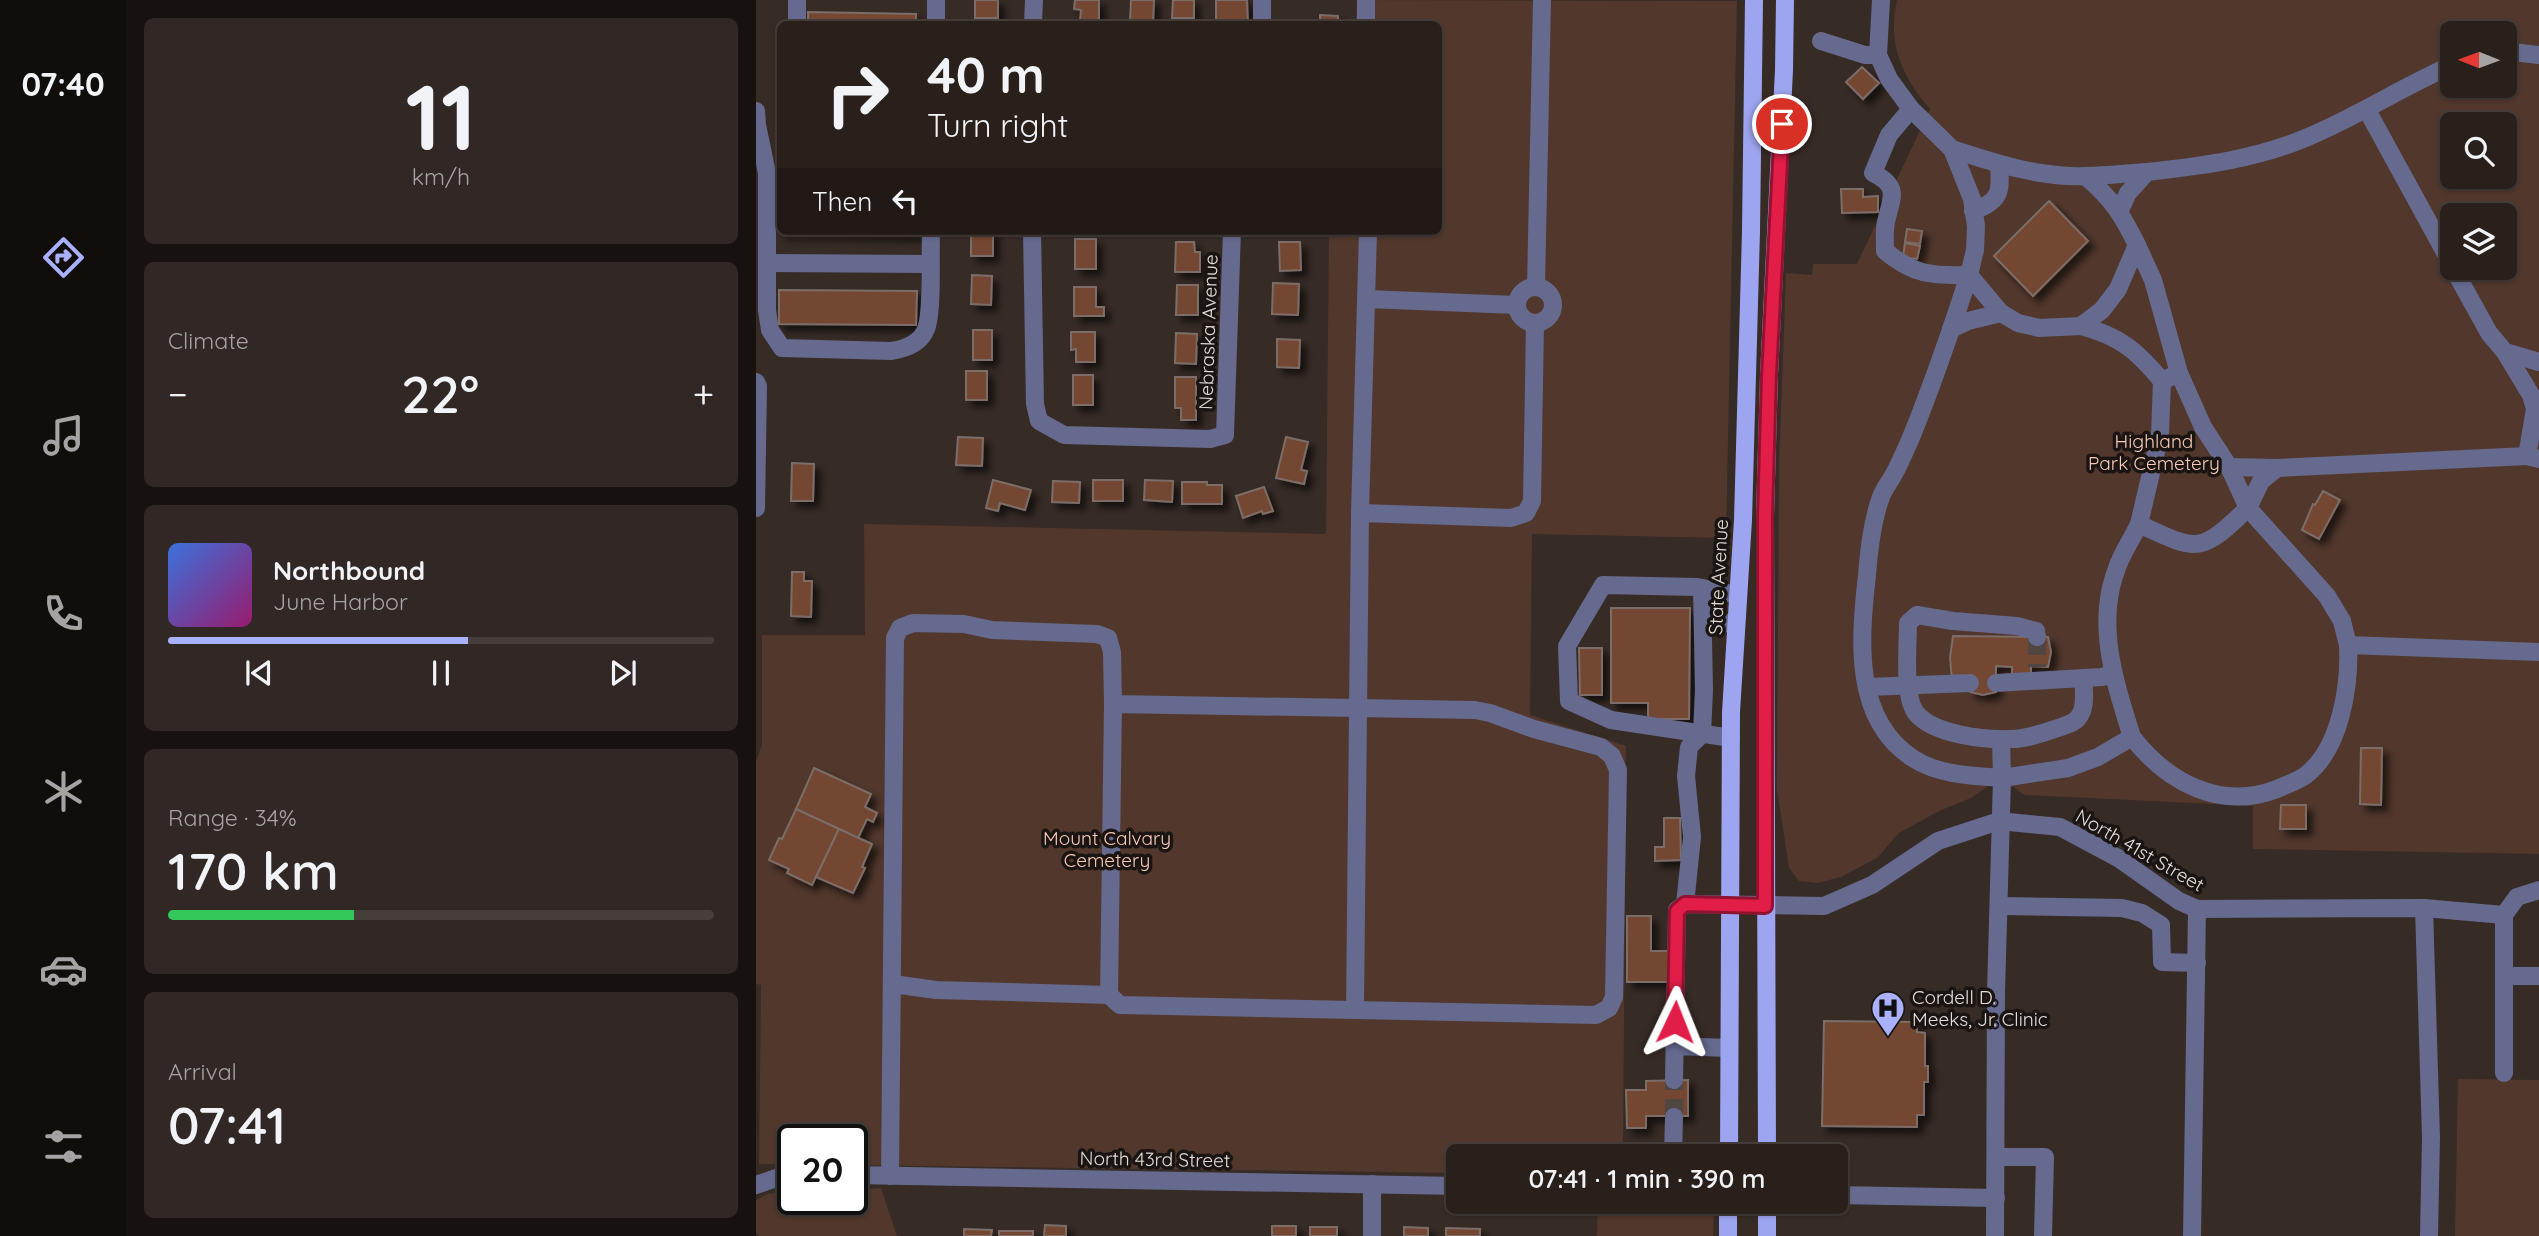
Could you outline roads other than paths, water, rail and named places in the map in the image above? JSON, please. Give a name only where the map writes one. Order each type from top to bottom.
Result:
[{"type":"main road","name":"State Avenue","points":[[1729,1144],[1731,738],[1743,506],[1751,245],[1754,0]]},
{"type":"main road","points":[[1767,1144],[1765,516],[1785,0]]},
{"type":"main road","points":[[1728,1214],[1728,1236]]},
{"type":"main road","points":[[1767,1214],[1767,1236]]},
{"type":"street","points":[[797,0],[797,21]]},
{"type":"street","points":[[936,0],[936,21]]},
{"type":"street","points":[[1033,21],[1034,0]]},
{"type":"street","points":[[1262,0],[1262,21]]},
{"type":"street","points":[[1366,0],[1366,21]]},
{"type":"street","points":[[1536,287],[1542,0]]},
{"type":"street","points":[[1881,0],[1878,55],[1889,79],[1912,109],[1952,149],[1972,199],[1975,250],[1951,329],[1909,441],[1894,474],[1881,494],[1875,516],[1861,629],[1861,659],[1867,687],[1879,720],[1899,748],[1930,767],[1956,773],[2001,778],[2068,768],[2098,757],[2132,737]]},
{"type":"street","points":[[1821,41],[1865,55],[1878,55]]},
{"type":"street","points":[[2517,52],[2539,55]]},
{"type":"street","points":[[1952,149],[2032,171],[2085,176],[2204,166],[2251,156],[2306,138],[2367,110],[2398,90],[2440,71]]},
{"type":"street","points":[[1912,109],[1889,135],[1873,173],[1886,179],[1892,193],[1892,208],[1886,221],[1885,251],[1916,272],[1937,276],[1969,275]]},
{"type":"street","points":[[2367,110],[2440,244]]},
{"type":"street","points":[[756,111],[774,184],[767,263],[767,310],[770,330],[782,348],[891,351],[906,349],[918,341],[926,330],[931,235]]},
{"type":"street","points":[[1973,211],[1989,205],[1998,196],[2001,184],[1999,164]]},
{"type":"street","points":[[2120,210],[2128,193],[2147,172]]},
{"type":"street","points":[[1969,275],[2001,313],[2018,323],[2039,328],[2081,326],[2104,332],[2126,343],[2145,360],[2171,377],[2229,467],[2248,508],[2327,596],[2342,621],[2348,645],[2344,705],[2336,732],[2307,775],[2262,794],[2237,798],[2214,795],[2188,786],[2165,771],[2132,737],[2113,674],[2107,636],[2109,598],[2117,568],[2139,524],[2171,377],[2153,280],[2120,210],[2108,195],[2085,176]]},
{"type":"street","name":"Nebraska Avenue","points":[[1032,235],[1035,404],[1039,421],[1064,435],[1210,439],[1225,435],[1232,235]]},
{"type":"street","points":[[1355,1010],[1360,513],[1368,235]]},
{"type":"street","points":[[2081,326],[2102,310],[2118,289],[2137,245]]},
{"type":"street","points":[[767,263],[930,264]]},
{"type":"street","points":[[2229,467],[2277,468],[2533,457],[2537,406],[2505,352],[2489,333],[2460,280]]},
{"type":"street","points":[[1530,287],[1536,287],[1547,292],[1553,302],[1551,314],[1547,319],[1535,324],[1520,316],[1516,305],[1520,294],[1530,287]]},
{"type":"street","points":[[1367,299],[1516,305]]},
{"type":"street","points":[[1951,329],[1968,321],[2001,313]]},
{"type":"street","points":[[1360,513],[1511,517],[1525,513],[1532,501],[1535,324]]},
{"type":"street","points":[[2505,352],[2539,362]]},
{"type":"street","points":[[756,382],[756,508]]},
{"type":"street","points":[[2139,524],[2175,541],[2204,544],[2215,539],[2248,508],[2261,481],[2277,468]]},
{"type":"street","points":[[1731,738],[1611,720],[1569,701],[1567,646],[1603,585],[1702,588],[1738,595]]},
{"type":"street","points":[[1674,1080],[1677,911],[1685,904],[1692,837],[1686,776],[1689,747],[1702,734],[1702,588]]},
{"type":"street","points":[[2037,637],[2036,631],[2017,626],[1962,629],[1917,615],[1911,618],[1908,623],[1909,685],[1910,701],[1916,714],[1955,733],[2001,739],[2042,734],[2073,723],[2081,714],[2084,678]]},
{"type":"street","points":[[890,1176],[895,638],[900,628],[913,623],[964,624],[992,630],[1097,634],[1108,639],[1112,652],[1109,995]]},
{"type":"street","points":[[1703,624],[1736,623]]},
{"type":"street","points":[[2348,645],[2539,652]]},
{"type":"street","points":[[1996,683],[2037,673],[2084,678],[2113,674]]},
{"type":"street","points":[[1867,687],[1970,683]]},
{"type":"street","points":[[893,984],[936,990],[1109,995],[1120,1005],[1596,1015],[1609,1008],[1614,997],[1618,770],[1612,756],[1601,747],[1475,710],[1112,704]]},
{"type":"street","points":[[1994,1236],[2001,739]]},
{"type":"street","name":"North 41st Street","points":[[1685,904],[1825,906],[1872,885],[1938,841],[1999,821],[2060,827],[2118,858],[2179,901],[2197,909],[2424,908],[2504,915]]},
{"type":"street","points":[[2504,1073],[2504,915],[2517,897],[2539,890]]},
{"type":"street","points":[[1999,906],[2122,908],[2142,913],[2161,925],[2162,962],[2197,963]]},
{"type":"street","points":[[2424,908],[2431,1137],[2429,1236]]},
{"type":"street","points":[[2192,1236],[2197,909]]},
{"type":"street","points":[[2505,976],[2539,976]]},
{"type":"street","points":[[1674,1046],[1729,1048]]},
{"type":"street","points":[[1673,1144],[1674,1117]]},
{"type":"street","points":[[1996,1157],[2045,1157],[2043,1236]]},
{"type":"street","name":"North 43rd Street","points":[[868,1175],[1446,1186]]},
{"type":"street","points":[[756,1185],[777,1178]]},
{"type":"street","points":[[1371,1236],[1372,1184]]},
{"type":"street","points":[[1848,1195],[1996,1198]]},
{"type":"tunnel","points":[[2037,637],[2037,667]]},
{"type":"tunnel","points":[[1674,1080],[1674,1117]]},
{"type":"place","name":"Cordell D. Meeks, Jr. Clinic","points":[[1888,1038]]},
{"type":"park label","name":"Highland Park Cemetery","points":[[2154,452]]},
{"type":"park label","name":"Mount Calvary Cemetery","points":[[1107,849]]}]
